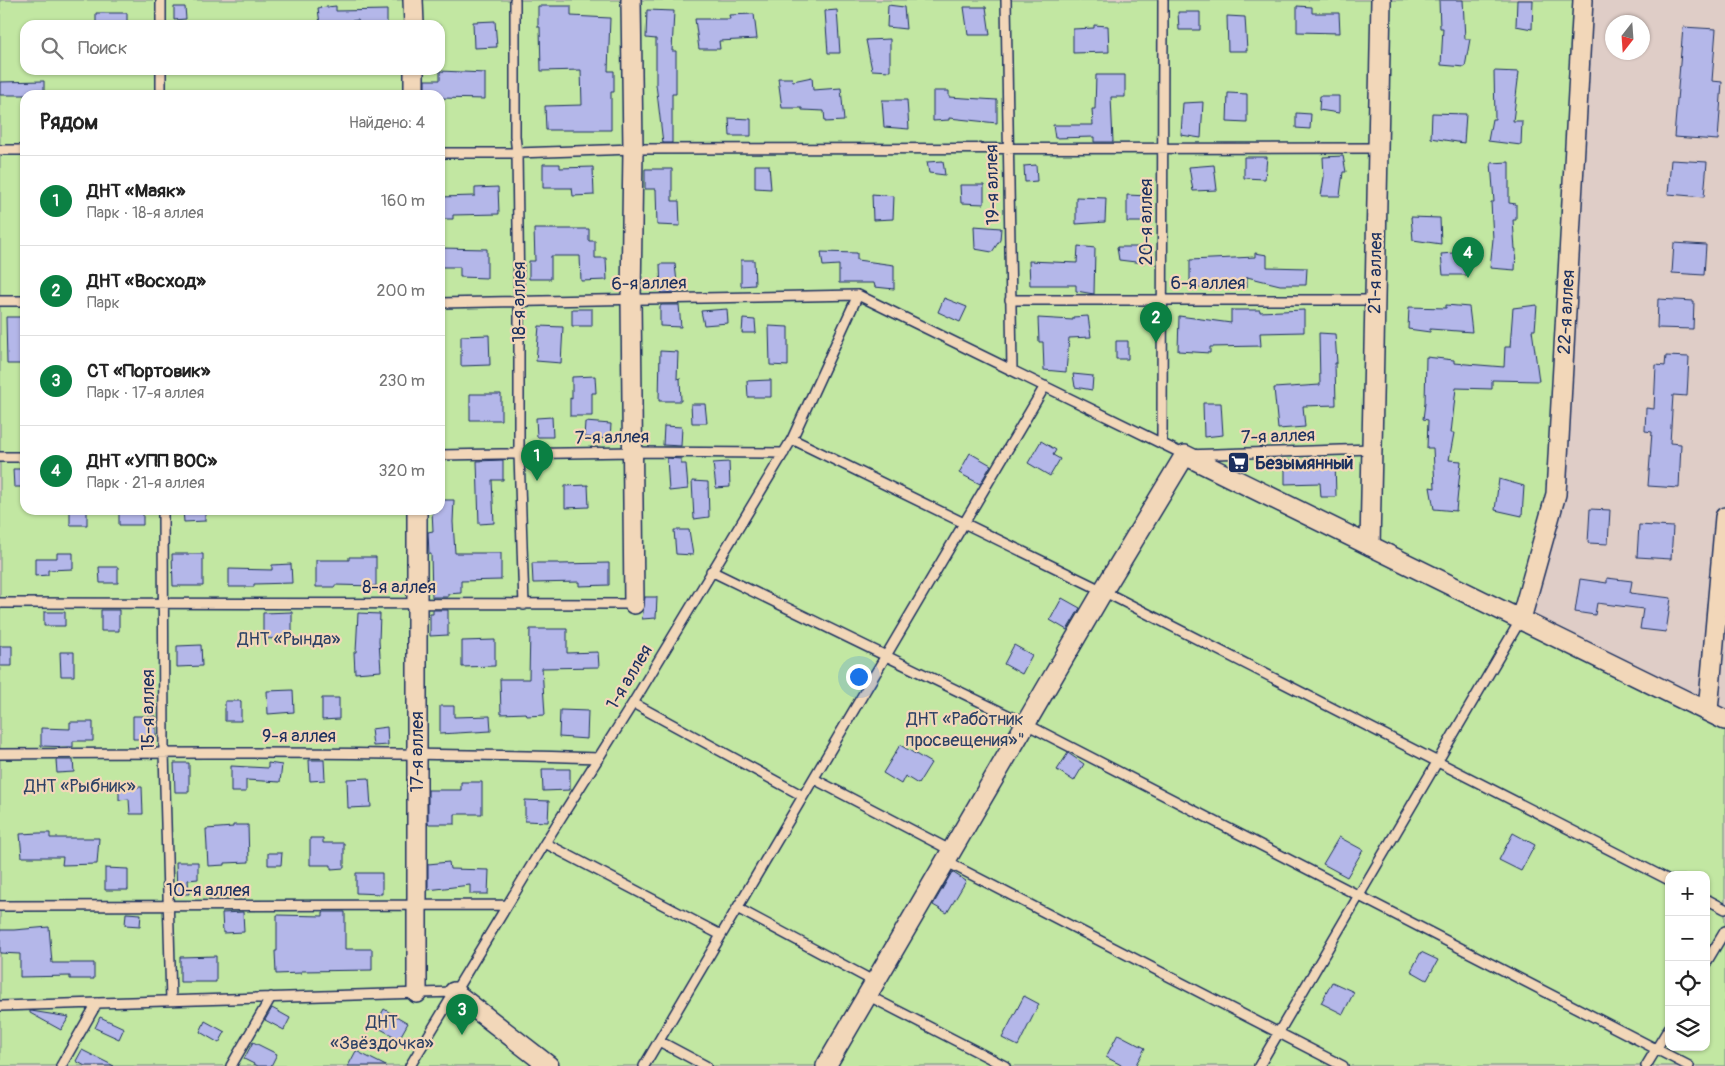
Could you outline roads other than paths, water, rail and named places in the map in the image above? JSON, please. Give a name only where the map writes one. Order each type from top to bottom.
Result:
[{"type":"street","points":[[413,0],[414,20]]},
{"type":"street","points":[[631,0],[634,604]]},
{"type":"street","name":"21-я аллея","points":[[1370,546],[1381,0]]},
{"type":"street","name":"22-я аллея","points":[[1521,619],[1556,494],[1583,0]]},
{"type":"street","points":[[414,75],[414,90]]},
{"type":"street","points":[[826,1066],[1103,591],[1185,455],[1725,720]]},
{"type":"street","name":"17-я аллея","points":[[417,515],[417,993]]},
{"type":"street","points":[[1708,711],[1725,517]]},
{"type":"street","points":[[454,992],[550,1066]]},
{"type":"lane","points":[[161,0],[161,20]]},
{"type":"lane","name":"18-я аллея","points":[[515,0],[520,301],[519,454],[524,605]]},
{"type":"lane","name":"19-я аллея","points":[[1006,0],[1012,370]]},
{"type":"lane","name":"20-я аллея","points":[[1162,444],[1163,0]]},
{"type":"lane","points":[[161,75],[161,90]]},
{"type":"lane","points":[[445,153],[517,153],[633,149],[1008,150],[1378,148]]},
{"type":"lane","points":[[0,150],[20,150]]},
{"type":"lane","points":[[858,294],[1185,455]]},
{"type":"lane","name":"6-я аллея","points":[[445,303],[858,294]]},
{"type":"lane","name":"1-я аллея","points":[[410,1066],[784,453],[858,294]]},
{"type":"lane","name":"6-я аллея","points":[[1010,300],[1375,300]]},
{"type":"lane","points":[[0,301],[20,301]]},
{"type":"lane","points":[[644,1066],[1045,386]]},
{"type":"lane","points":[[792,439],[1103,591],[1665,878]]},
{"type":"lane","name":"7-я аллея","points":[[1185,455],[1372,449]]},
{"type":"lane","name":"7-я аллея","points":[[445,455],[634,452],[784,453]]},
{"type":"lane","points":[[0,457],[20,457]]},
{"type":"lane","name":"15-я аллея","points":[[163,515],[164,752],[171,1001]]},
{"type":"lane","points":[[711,571],[1026,724],[1689,1066]]},
{"type":"lane","name":"8-я аллея","points":[[0,603],[634,604]]},
{"type":"lane","points":[[1259,1066],[1521,619]]},
{"type":"lane","points":[[633,703],[803,796]]},
{"type":"lane","name":"9-я аллея","points":[[0,754],[164,752],[417,753],[599,758]]},
{"type":"lane","points":[[814,779],[949,856],[1343,1066]]},
{"type":"lane","points":[[545,843],[721,935]]},
{"type":"lane","points":[[1710,901],[1725,909]]},
{"type":"lane","name":"10-я аллея","points":[[0,906],[507,905]]},
{"type":"lane","points":[[737,908],[871,989],[1005,1066]]},
{"type":"lane","points":[[1707,961],[1725,931]]},
{"type":"lane","points":[[0,1006],[454,992]]},
{"type":"lane","points":[[231,1066],[271,998]]},
{"type":"lane","points":[[61,1066],[97,1003]]},
{"type":"lane","points":[[1646,1066],[1665,1034]]},
{"type":"lane","points":[[659,1040],[706,1066]]},
{"type":"place","name":"ДНТ «УПП ВОС»","points":[[1468,278]]},
{"type":"place","name":"ДНТ «Восход»","points":[[1156,343]]},
{"type":"place","name":"Безымянный","points":[[1239,463]]},
{"type":"place","name":"ДНТ «Маяк»","points":[[537,481]]},
{"type":"place","name":"СТ «Портовик»","points":[[462,1035]]},
{"type":"park label","name":"ДНТ «Рында»","points":[[289,639]]},
{"type":"park label","name":"ДНТ «Работник просвещения»\"","points":[[965,730]]},
{"type":"park label","name":"ДНТ «Рыбник»","points":[[80,786]]},
{"type":"park label","name":"ДНТ «Звёздочка»","points":[[382,1032]]}]
